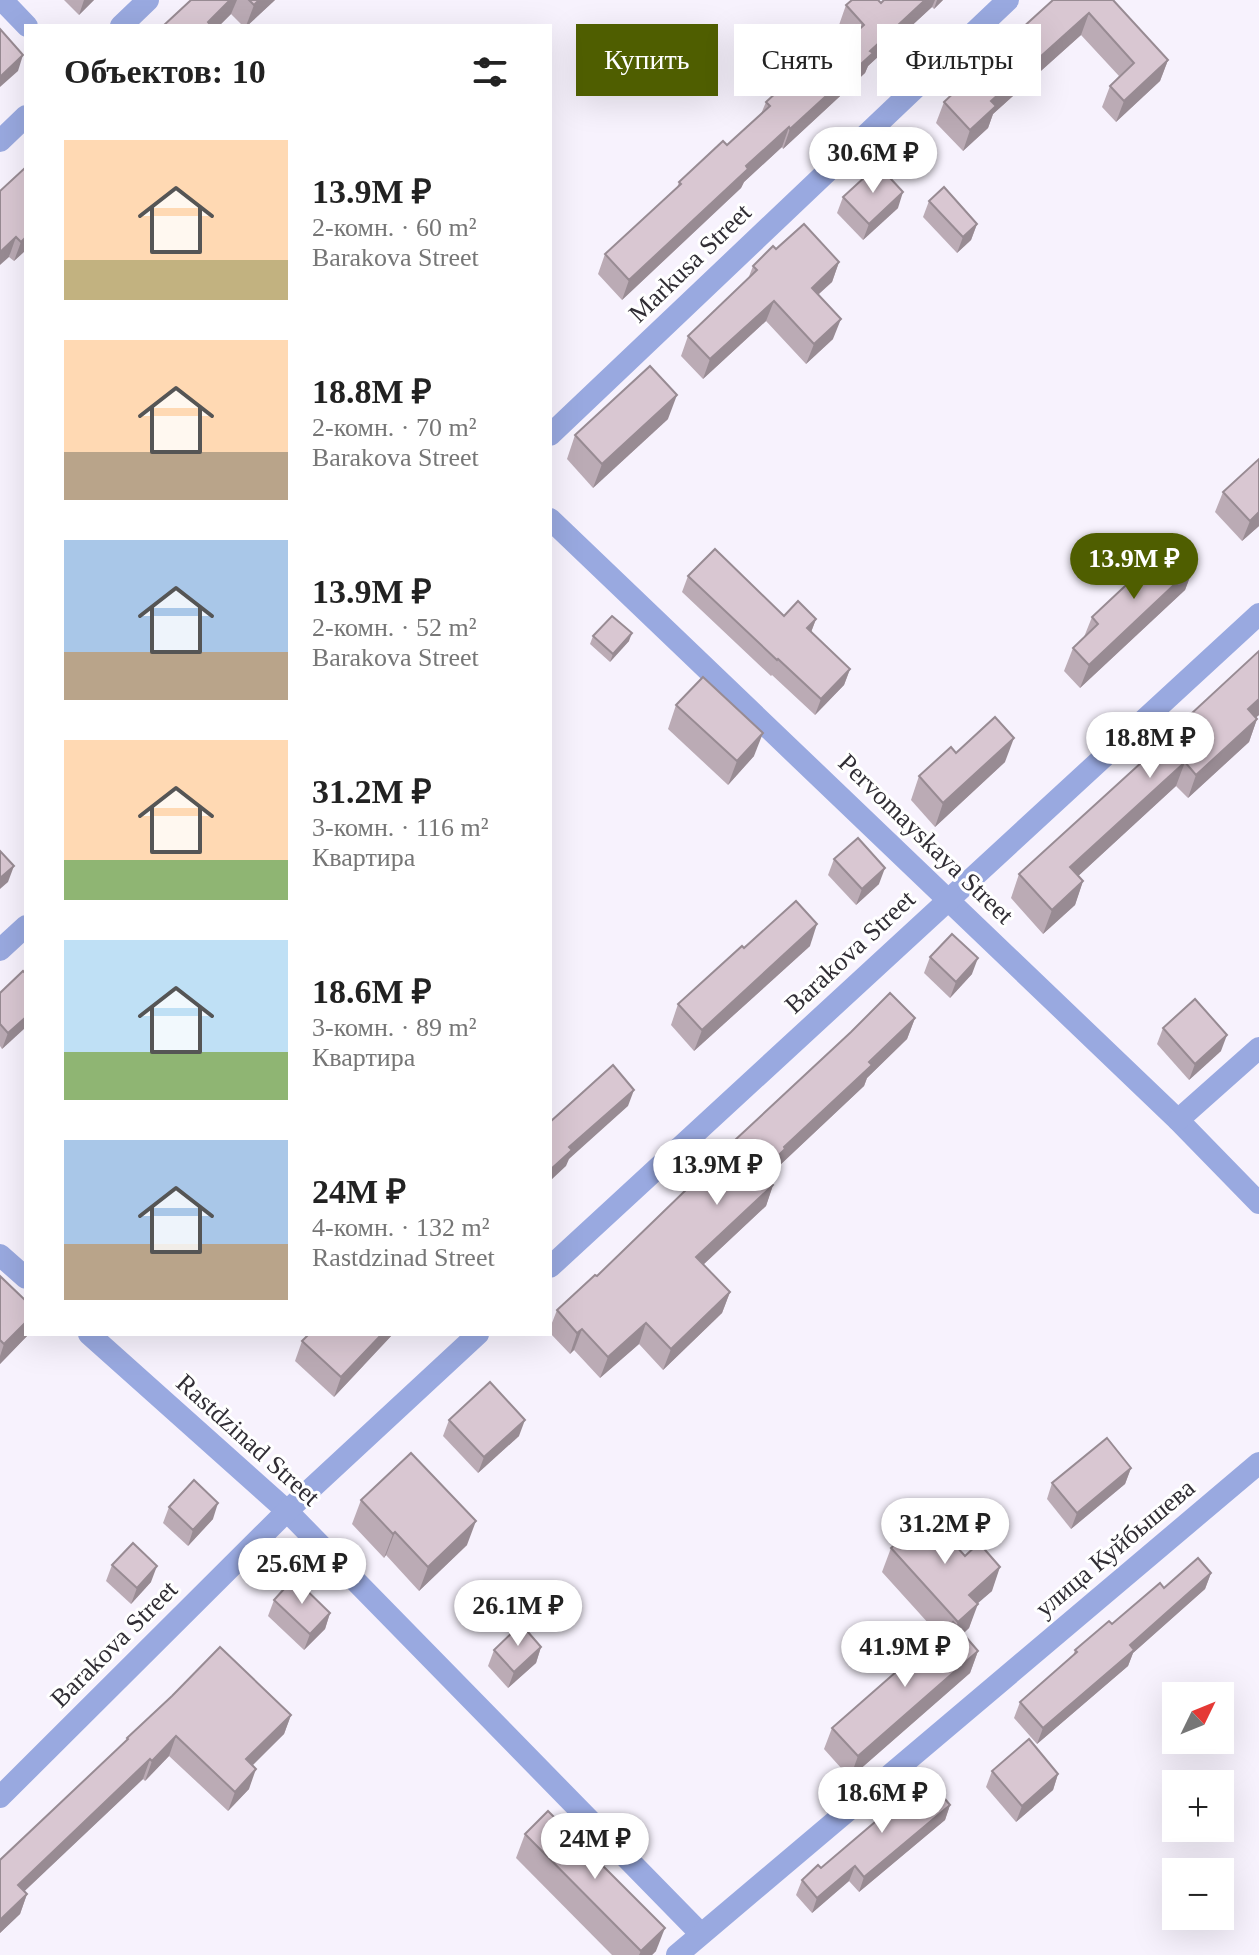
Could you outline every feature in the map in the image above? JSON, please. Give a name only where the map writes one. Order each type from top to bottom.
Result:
[{"type":"street","points":[[2,0],[25,24]]},
{"type":"street","points":[[123,24],[148,0]]},
{"type":"street","name":"Markusa Street","points":[[552,433],[1008,0]]},
{"type":"street","points":[[0,141],[24,118]]},
{"type":"street","name":"Pervomayskaya Street","points":[[552,521],[1178,1120],[1259,1203]]},
{"type":"street","name":"Barakova Street","points":[[552,1265],[1259,614]]},
{"type":"street","points":[[0,950],[24,928]]},
{"type":"street","points":[[1178,1120],[1259,1048]]},
{"type":"street","points":[[0,1255],[24,1276]]},
{"type":"street","name":"Rastdzinad Street","points":[[91,1336],[287,1511],[701,1934]]},
{"type":"street","name":"Barakova Street","points":[[0,1797],[287,1511],[476,1336]]},
{"type":"street","name":"улица Куйбышева","points":[[677,1955],[1259,1463]]},
{"type":"building","points":[[191,0],[230,0],[208,22],[210,24],[165,24]]},
{"type":"building","points":[[852,0],[878,0],[881,3],[884,0],[925,0],[899,24],[877,24],[877,45],[861,64],[861,28],[864,25],[846,5]]},
{"type":"building","points":[[1053,0],[1113,0],[1168,60],[1124,101],[1110,86],[1134,63],[1089,13],[1041,56],[1041,24],[1027,24]]},
{"type":"building","points":[[0,29],[23,55],[0,77]]},
{"type":"building","points":[[773,96],[826,96],[746,166],[748,169],[629,280],[605,254],[723,141],[727,145],[770,106],[766,102]]},
{"type":"building","points":[[950,96],[997,96],[991,101],[996,106],[970,130],[944,102]]},
{"type":"building","points":[[878,165],[903,192],[869,224],[843,197]]},
{"type":"building","points":[[24,169],[24,239],[21,242],[16,237],[0,252],[0,191]]},
{"type":"building","points":[[944,187],[977,224],[963,237],[929,201]]},
{"type":"building","points":[[804,224],[839,262],[812,288],[841,319],[814,344],[774,301],[710,359],[688,336],[757,270],[753,266],[773,246],[776,249]]},
{"type":"building","points":[[650,366],[677,395],[602,464],[575,435]]},
{"type":"building","points":[[1259,459],[1259,512],[1250,521],[1223,492]]},
{"type":"building","points":[[1172,542],[1194,566],[1089,665],[1073,648],[1098,624],[1092,617]]},
{"type":"building","points":[[715,549],[784,616],[798,601],[816,619],[807,628],[850,669],[821,699],[688,576]]},
{"type":"building","points":[[612,616],[632,633],[613,654],[593,636]]},
{"type":"building","points":[[1259,651],[1259,699],[1248,709],[1257,719],[1196,775],[1185,762],[1070,867],[1083,881],[1052,910],[1019,874]]},
{"type":"building","points":[[703,677],[763,733],[737,761],[676,705]]},
{"type":"building","points":[[995,717],[1014,738],[943,803],[919,776],[951,747],[956,753]]},
{"type":"building","points":[[858,838],[885,868],[862,889],[834,859]]},
{"type":"building","points":[[0,851],[14,866],[0,878]]},
{"type":"building","points":[[796,901],[817,924],[702,1030],[678,1004]]},
{"type":"building","points":[[952,934],[978,958],[956,982],[930,957]]},
{"type":"building","points":[[24,972],[24,1019],[8,1033],[0,1024],[0,993]]},
{"type":"building","points":[[890,993],[915,1018],[869,1062],[872,1065],[761,1172],[773,1185],[696,1257],[730,1292],[671,1349],[646,1323],[608,1357],[582,1329],[577,1333],[557,1310],[597,1276]]},
{"type":"building","points":[[1195,999],[1227,1035],[1195,1064],[1163,1028]]},
{"type":"building","points":[[613,1065],[634,1090],[569,1147],[572,1150],[552,1168],[552,1120]]},
{"type":"building","points":[[0,1276],[24,1299],[24,1324],[4,1344],[0,1340]]},
{"type":"building","points":[[307,1336],[380,1336],[341,1377],[302,1341]]},
{"type":"building","points":[[490,1382],[525,1420],[484,1457],[449,1420]]},
{"type":"building","points":[[1107,1438],[1131,1468],[1077,1513],[1052,1483]]},
{"type":"building","points":[[411,1453],[476,1521],[428,1567],[361,1500]]},
{"type":"building","points":[[194,1480],[218,1503],[193,1530],[169,1507]]},
{"type":"building","points":[[928,1515],[965,1556],[979,1543],[1000,1567],[969,1595],[978,1604],[958,1622],[891,1548]]},
{"type":"building","points":[[133,1543],[157,1566],[137,1588],[112,1565]]},
{"type":"building","points":[[1198,1558],[1211,1573],[1130,1645],[1134,1650],[1043,1728],[1020,1702],[1109,1621],[1112,1624],[1160,1583],[1164,1588]]},
{"type":"building","points":[[294,1578],[330,1613],[310,1634],[274,1600]]},
{"type":"building","points":[[953,1622],[978,1651],[858,1756],[832,1728]]},
{"type":"building","points":[[521,1624],[541,1647],[514,1672],[494,1650]]},
{"type":"building","points":[[220,1647],[291,1715],[246,1759],[256,1769],[235,1792],[176,1736],[18,1885],[27,1894],[0,1920],[0,1860]]},
{"type":"building","points":[[1029,1739],[1058,1774],[1022,1806],[992,1771]]},
{"type":"building","points":[[924,1774],[950,1805],[864,1877],[855,1866],[817,1898],[802,1880],[818,1865],[821,1868],[882,1816],[880,1813]]},
{"type":"building","points":[[548,1811],[665,1928],[641,1951],[525,1834]]}]
